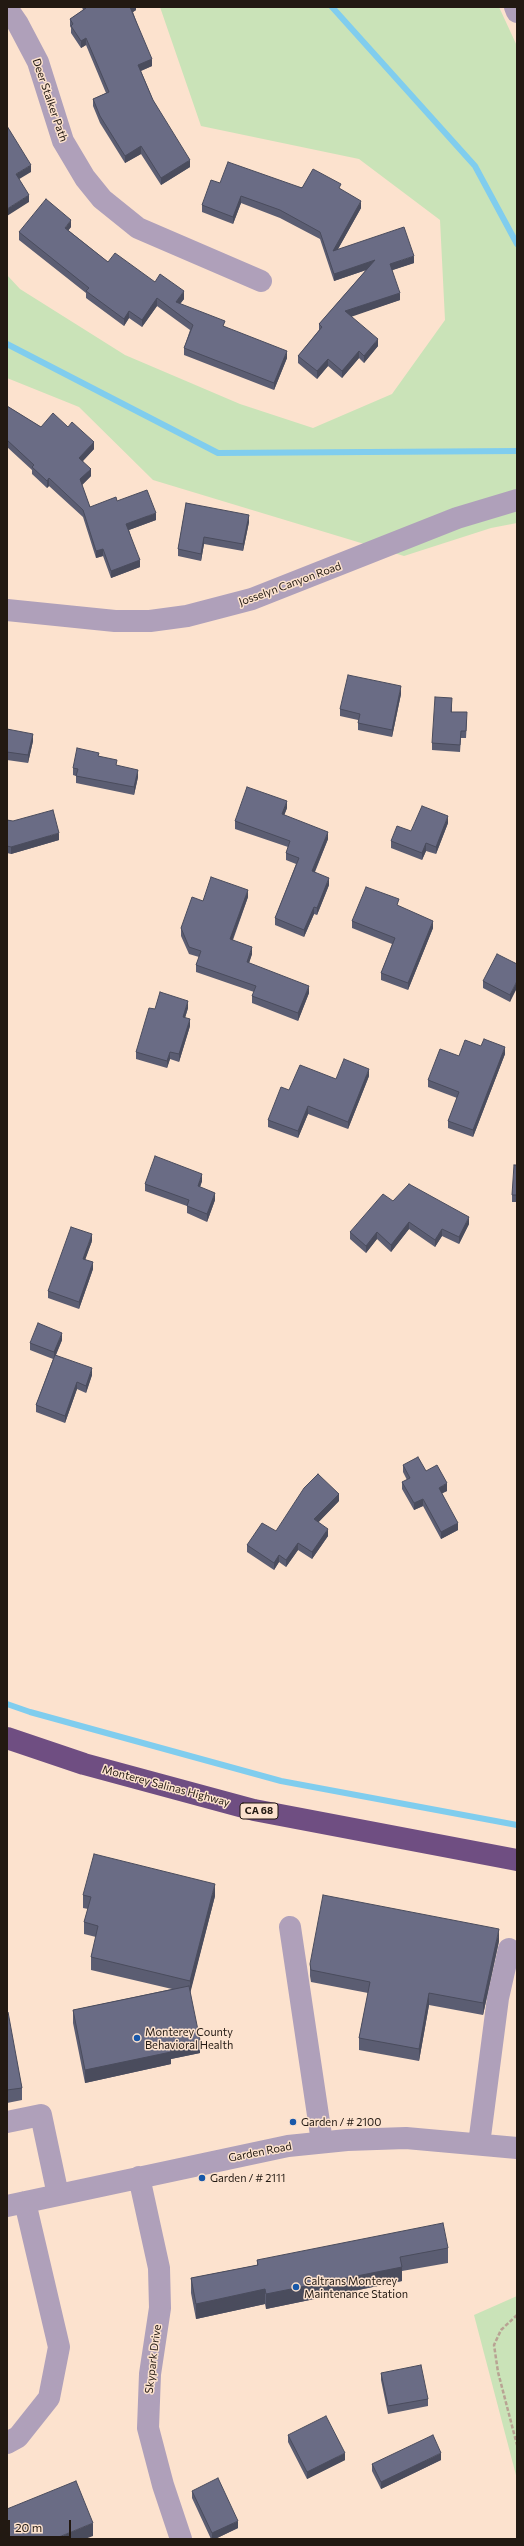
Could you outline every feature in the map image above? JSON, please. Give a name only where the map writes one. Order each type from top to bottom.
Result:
[{"type":"highway","name":"Monterey Salinas Highway","points":[[7,1738],[84,1764],[254,1810],[517,1860]]},
{"type":"street","points":[[515,7],[517,12]]},
{"type":"street","name":"Deer Stalker Path","points":[[7,8],[18,24],[38,62],[63,141],[85,178],[102,199],[118,213],[144,231],[261,281]]},
{"type":"street","name":"Josselyn Canyon Road","points":[[9,604],[115,621],[150,621],[187,616],[252,599],[457,518],[517,500]]},
{"type":"street","points":[[290,1927],[322,2142]]},
{"type":"street","points":[[479,2144],[498,1998],[509,1949]]},
{"type":"street","points":[[7,2122],[41,2115],[58,2195]]},
{"type":"street","name":"Garden Road","points":[[16,2204],[288,2146],[322,2142],[406,2138],[517,2148]]},
{"type":"street","name":"Skypark Drive","points":[[139,2177],[159,2268],[160,2308],[150,2374],[148,2428],[163,2485],[181,2539]]},
{"type":"street","points":[[7,2443],[18,2437],[49,2398],[59,2347],[16,2204]]},
{"type":"path","points":[[517,2314],[501,2330],[494,2345],[498,2372],[517,2445]]},
{"type":"green space","points":[[160,7],[499,7],[517,46],[517,523],[491,528],[404,556],[153,480],[79,407],[7,378],[7,275],[20,289],[125,355],[240,404],[313,428],[392,394],[445,320],[440,220],[359,159],[201,126]]},
{"type":"green space","points":[[517,2296],[517,2479],[474,2315]]},
{"type":"building","points":[[86,7],[130,7],[152,59],[138,65],[153,100],[190,160],[161,178],[141,146],[125,156],[100,116],[93,99],[109,92],[86,38],[81,41],[71,26],[73,24],[70,19]]},
{"type":"building","points":[[7,126],[31,165],[16,174],[29,195],[7,209]]},
{"type":"building","points":[[228,162],[302,188],[313,169],[341,184],[339,188],[361,201],[333,251],[404,227],[414,256],[390,264],[400,293],[345,311],[378,339],[364,356],[359,351],[342,371],[328,359],[317,371],[298,356],[322,327],[319,324],[375,260],[334,274],[320,232],[280,210],[241,196],[233,217],[202,205],[211,180],[220,183]]},
{"type":"building","points":[[46,199],[71,220],[65,228],[108,262],[115,253],[155,282],[160,274],[184,291],[176,302],[225,321],[223,326],[287,351],[274,383],[184,348],[193,325],[157,298],[142,320],[129,311],[124,319],[86,291],[89,288],[19,232]]},
{"type":"building","points":[[7,406],[41,427],[53,413],[68,427],[72,422],[94,442],[79,458],[91,469],[80,479],[90,507],[116,497],[117,501],[147,490],[156,513],[126,524],[140,560],[111,571],[103,549],[96,551],[83,510],[49,478],[47,481],[32,467],[34,465],[7,440]]},
{"type":"building","points":[[186,503],[249,515],[243,544],[204,537],[201,554],[178,549]]},
{"type":"building","points":[[348,675],[401,686],[392,730],[358,723],[360,714],[340,709]]},
{"type":"building","points":[[435,697],[452,698],[451,712],[467,712],[466,731],[461,731],[460,745],[432,743]]},
{"type":"building","points":[[7,729],[33,734],[28,755],[7,752]]},
{"type":"building","points":[[77,748],[99,753],[98,756],[117,760],[116,765],[138,770],[134,787],[76,776],[78,769],[73,768]]},
{"type":"building","points":[[247,787],[287,801],[282,814],[328,832],[312,871],[329,878],[317,908],[314,907],[304,930],[275,918],[299,858],[286,853],[290,841],[235,821]]},
{"type":"building","points":[[422,806],[448,816],[436,847],[426,843],[422,853],[391,841],[397,826],[411,831]]},
{"type":"building","points":[[53,810],[59,833],[11,847],[7,846],[7,820],[13,821]]},
{"type":"building","points":[[211,877],[248,890],[230,939],[252,947],[247,962],[309,986],[298,1013],[252,996],[256,986],[196,965],[201,951],[189,947],[181,928],[192,897],[203,901]]},
{"type":"building","points":[[366,887],[399,899],[397,905],[433,921],[408,983],[381,973],[395,938],[352,921]]},
{"type":"building","points":[[497,954],[517,964],[517,981],[510,995],[483,981]]},
{"type":"building","points":[[160,992],[188,1001],[183,1017],[190,1019],[179,1054],[170,1052],[167,1061],[136,1052],[149,1008],[155,1009]]},
{"type":"building","points":[[484,1039],[505,1047],[473,1130],[448,1121],[459,1092],[428,1080],[440,1049],[459,1056],[465,1040],[481,1046]]},
{"type":"building","points":[[344,1059],[369,1069],[348,1122],[308,1106],[298,1131],[268,1120],[281,1087],[289,1090],[300,1065],[336,1079]]},
{"type":"building","points":[[155,1156],[202,1174],[198,1186],[215,1193],[207,1214],[187,1206],[189,1200],[145,1184]]},
{"type":"building","points":[[514,1165],[517,1165],[517,1195],[512,1195]]},
{"type":"building","points":[[409,1184],[469,1217],[459,1237],[442,1229],[435,1240],[409,1222],[391,1245],[377,1232],[366,1246],[350,1232],[383,1194],[393,1201]]},
{"type":"building","points":[[71,1227],[92,1234],[83,1259],[93,1262],[79,1302],[48,1291]]},
{"type":"building","points":[[38,1323],[62,1333],[54,1352],[30,1343]]},
{"type":"building","points":[[55,1355],[92,1368],[86,1386],[77,1382],[65,1416],[36,1405]]},
{"type":"building","points":[[418,1457],[426,1471],[437,1465],[447,1483],[439,1488],[458,1523],[441,1532],[423,1499],[414,1503],[402,1482],[410,1478],[403,1465]]},
{"type":"building","points":[[318,1474],[339,1494],[314,1519],[328,1529],[312,1552],[298,1543],[286,1560],[279,1555],[274,1563],[247,1545],[262,1523],[276,1531],[304,1488]]},
{"type":"building","points":[[94,1854],[215,1884],[190,1981],[91,1957],[98,1926],[84,1922],[91,1897],[83,1895]]},
{"type":"building","points":[[323,1895],[499,1929],[483,2003],[429,1993],[419,2049],[359,2038],[370,1982],[311,1970],[310,1964]]},
{"type":"building","name":"Monterey County Behavioral Health","points":[[189,1986],[200,2040],[170,2046],[171,2052],[85,2070],[73,2010]]},
{"type":"building","points":[[7,2012],[22,2088],[7,2090]]},
{"type":"building","points":[[443,2223],[448,2248],[400,2257],[402,2267],[266,2294],[265,2289],[196,2304],[191,2278],[258,2265],[257,2260]]},
{"type":"building","points":[[421,2365],[428,2399],[388,2406],[381,2373]]},
{"type":"building","points":[[326,2416],[345,2453],[307,2472],[288,2435]]},
{"type":"building","points":[[433,2435],[441,2453],[381,2482],[372,2464]]},
{"type":"building","points":[[218,2478],[238,2521],[212,2533],[192,2491]]},
{"type":"building","points":[[76,2481],[93,2523],[54,2539],[7,2539],[7,2509]]},
{"type":"waterway","points":[[332,7],[475,166],[517,244]]},
{"type":"waterway","points":[[7,344],[218,453],[517,451]]},
{"type":"waterway","points":[[7,1704],[30,1712],[281,1781],[517,1825]]},
{"type":"place","name":"Monterey County Behavioral Health","points":[[137,2038]]},
{"type":"place","name":"Garden / # 2100","points":[[293,2122]]},
{"type":"place","name":"Garden / # 2111","points":[[202,2178]]},
{"type":"place","name":"Caltrans Monterey Maintenance Station","points":[[296,2287]]}]
